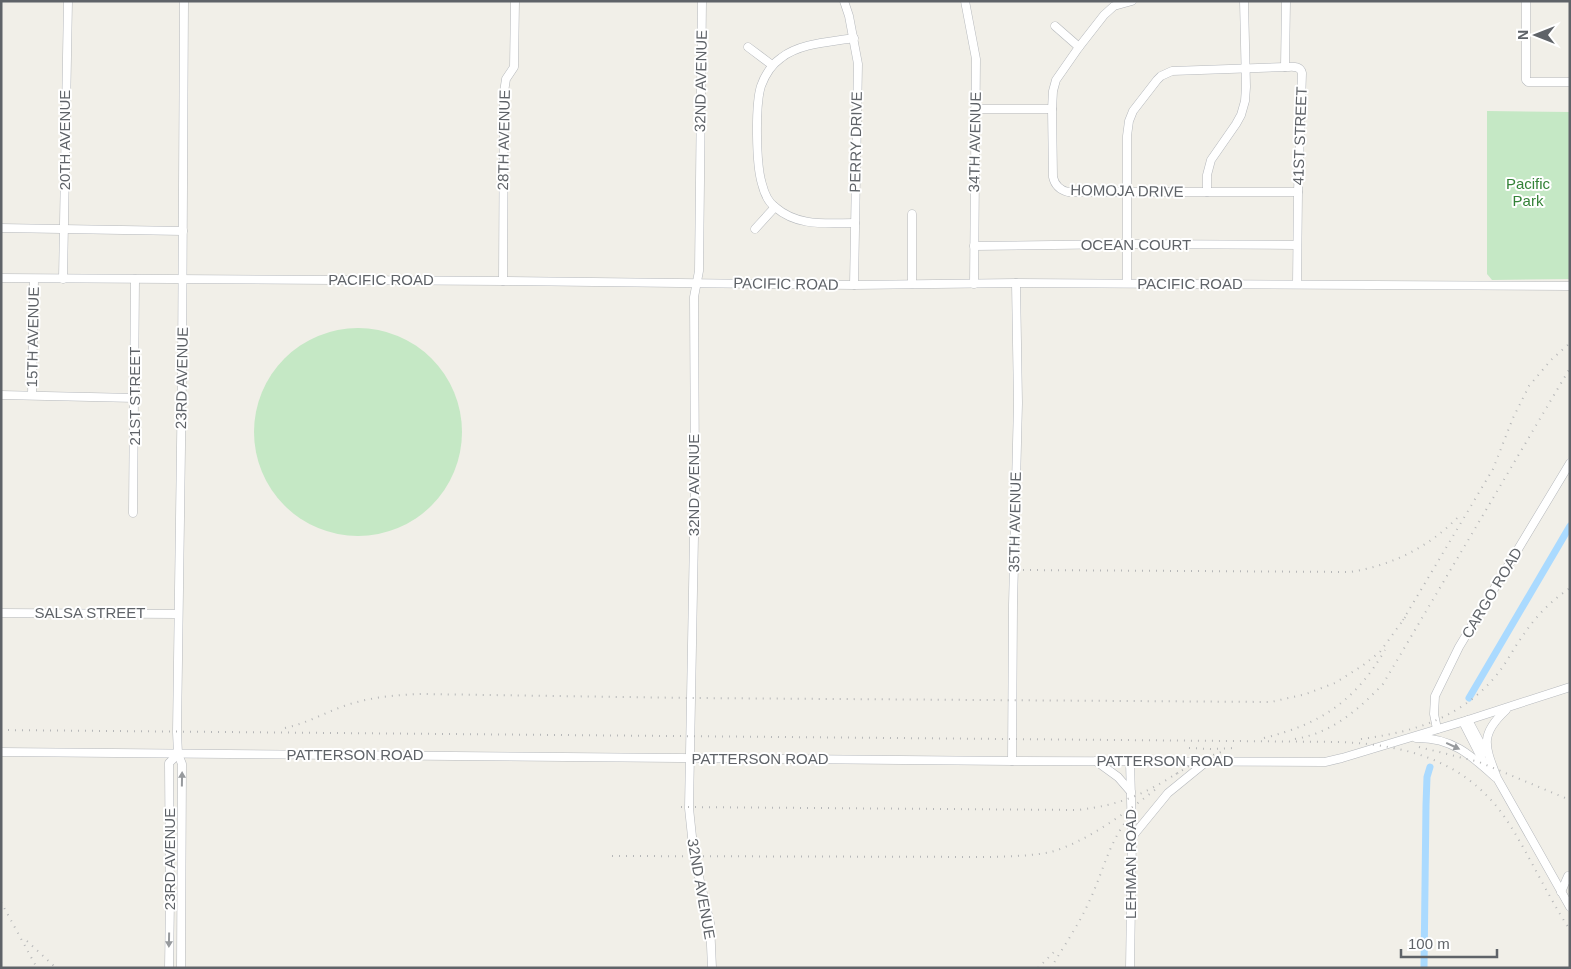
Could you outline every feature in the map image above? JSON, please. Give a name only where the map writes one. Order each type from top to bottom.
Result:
[{"type":"street","name":"20TH AVENUE","points":[[64,279],[68,1]]},
{"type":"street","name":"23RD AVENUE","points":[[181,968],[182,764],[178,754],[178,614],[183,278],[184,1]]},
{"type":"street","name":"28TH AVENUE","points":[[503,281],[504,92],[506,79],[514,67],[515,1]]},
{"type":"street","name":"32ND AVENUE","points":[[702,1],[699,271],[694,297],[694,481],[688,808],[694,856],[710,923],[712,968]]},
{"type":"street","name":"PERRY DRIVE","points":[[844,1],[854,38],[858,64],[854,285]]},
{"type":"street","name":"34TH AVENUE","points":[[966,1],[976,55],[974,284]]},
{"type":"street","name":"HOMOJA DRIVE","points":[[1132,1],[1122,3],[1108,11],[1056,80],[1052,109],[1053,177],[1056,185],[1063,191],[1068,192],[1298,192]]},
{"type":"street","points":[[1207,192],[1207,175],[1211,160],[1236,124],[1243,108],[1246,94],[1244,1]]},
{"type":"street","name":"41ST STREET","points":[[1286,1],[1285,66],[1297,67],[1302,73],[1297,284]]},
{"type":"street","points":[[1526,1],[1526,80],[1528,82],[1570,82]]},
{"type":"street","points":[[1055,26],[1079,47]]},
{"type":"street","points":[[854,38],[796,50],[785,55],[772,65],[763,80],[759,93],[758,148],[761,182],[767,197],[774,207],[792,218],[806,222],[855,224]]},
{"type":"street","points":[[748,47],[772,65]]},
{"type":"street","points":[[1127,283],[1127,136],[1129,121],[1133,111],[1156,80],[1166,73],[1176,70],[1246,69],[1285,66]]},
{"type":"street","points":[[975,109],[1052,109]]},
{"type":"street","points":[[755,229],[774,207]]},
{"type":"street","points":[[912,214],[912,284]]},
{"type":"street","points":[[1,228],[183,231]]},
{"type":"street","name":"OCEAN COURT","points":[[974,246],[1127,244],[1297,245]]},
{"type":"street","name":"PACIFIC ROAD","points":[[1,278],[854,285],[1127,283],[1570,286]]},
{"type":"street","name":"15TH AVENUE","points":[[32,395],[34,279]]},
{"type":"street","name":"21ST STREET","points":[[133,513],[135,279]]},
{"type":"street","name":"35TH AVENUE","points":[[1012,761],[1013,605],[1018,403],[1016,283]]},
{"type":"street","points":[[1,396],[135,398]]},
{"type":"street","name":"CARGO ROAD","points":[[1437,730],[1434,714],[1435,696],[1455,655],[1570,462]]},
{"type":"street","name":"SALSA STREET","points":[[1,613],[178,614]]},
{"type":"street","name":"PATTERSON ROAD","points":[[1,752],[1325,762],[1437,730],[1570,687]]},
{"type":"street","points":[[1510,707],[1498,718],[1489,731],[1486,744],[1490,760],[1497,778],[1570,907]]},
{"type":"street","points":[[1466,721],[1490,760]]},
{"type":"street","points":[[1466,721],[1488,770]]},
{"type":"street","points":[[1406,738],[1423,738],[1444,742],[1468,754],[1497,778]]},
{"type":"street","name":"23RD AVENUE","points":[[169,968],[169,763],[178,754]]},
{"type":"street","points":[[1096,761],[1118,777],[1131,792]]},
{"type":"street","name":"LEHMAN ROAD","points":[[1130,761],[1132,837],[1130,968]]},
{"type":"street","points":[[1132,837],[1168,793],[1206,762]]},
{"type":"street","points":[[1517,813],[1526,816]]},
{"type":"street","points":[[1561,892],[1568,876]]},
{"type":"green space","name":"Pacific Park","points":[[1487,111],[1570,112],[1570,279],[1492,280],[1487,274]]},
{"type":"green space","points":[[358,328],[378,330],[407,340],[424,352],[438,366],[454,392],[460,412],[462,432],[460,452],[450,481],[438,498],[424,512],[398,528],[378,534],[358,536],[338,534],[309,524],[292,512],[278,498],[262,472],[256,452],[254,432],[256,412],[266,383],[278,366],[292,352],[318,336],[338,330]]},
{"type":"waterway","points":[[1469,698],[1570,526]]},
{"type":"waterway","points":[[1424,968],[1426,805],[1427,777],[1430,767]]},
{"type":"railway","points":[[1403,620],[1493,469],[1513,418],[1529,386],[1551,360],[1570,343]]},
{"type":"railway","points":[[1295,739],[1321,732],[1333,726],[1364,703],[1383,684],[1570,368]]},
{"type":"railway","points":[[1023,570],[1350,572],[1382,564],[1411,552],[1437,536],[1461,514]]},
{"type":"railway","points":[[1361,739],[1419,727],[1437,720],[1470,700],[1485,688],[1499,672],[1539,615],[1570,588]]},
{"type":"railway","points":[[285,728],[356,702],[384,697],[421,694],[1271,702],[1306,694],[1335,683],[1362,666],[1380,652],[1406,616]]},
{"type":"railway","points":[[1264,738],[1303,726],[1335,708],[1349,697],[1374,668],[1385,650]]},
{"type":"railway","points":[[1,730],[1340,742],[1367,744],[1417,754],[1439,762],[1460,774],[1480,789],[1497,807],[1513,830],[1570,930]]},
{"type":"railway","points":[[1419,747],[1479,762],[1570,800]]},
{"type":"railway","points":[[1189,748],[1234,748]]},
{"type":"railway","points":[[1176,774],[1197,761],[1221,752]]},
{"type":"railway","points":[[681,807],[1077,810],[1120,802],[1144,792],[1181,771]]},
{"type":"railway","points":[[612,856],[1022,856],[1051,852],[1078,841],[1092,834],[1156,789]]},
{"type":"railway","points":[[1051,968],[1084,912],[1119,832],[1135,810]]},
{"type":"railway","points":[[1,902],[37,968]]},
{"type":"railway","points":[[27,941],[56,968]]},
{"type":"railway","points":[[1038,968],[1056,950]]}]
